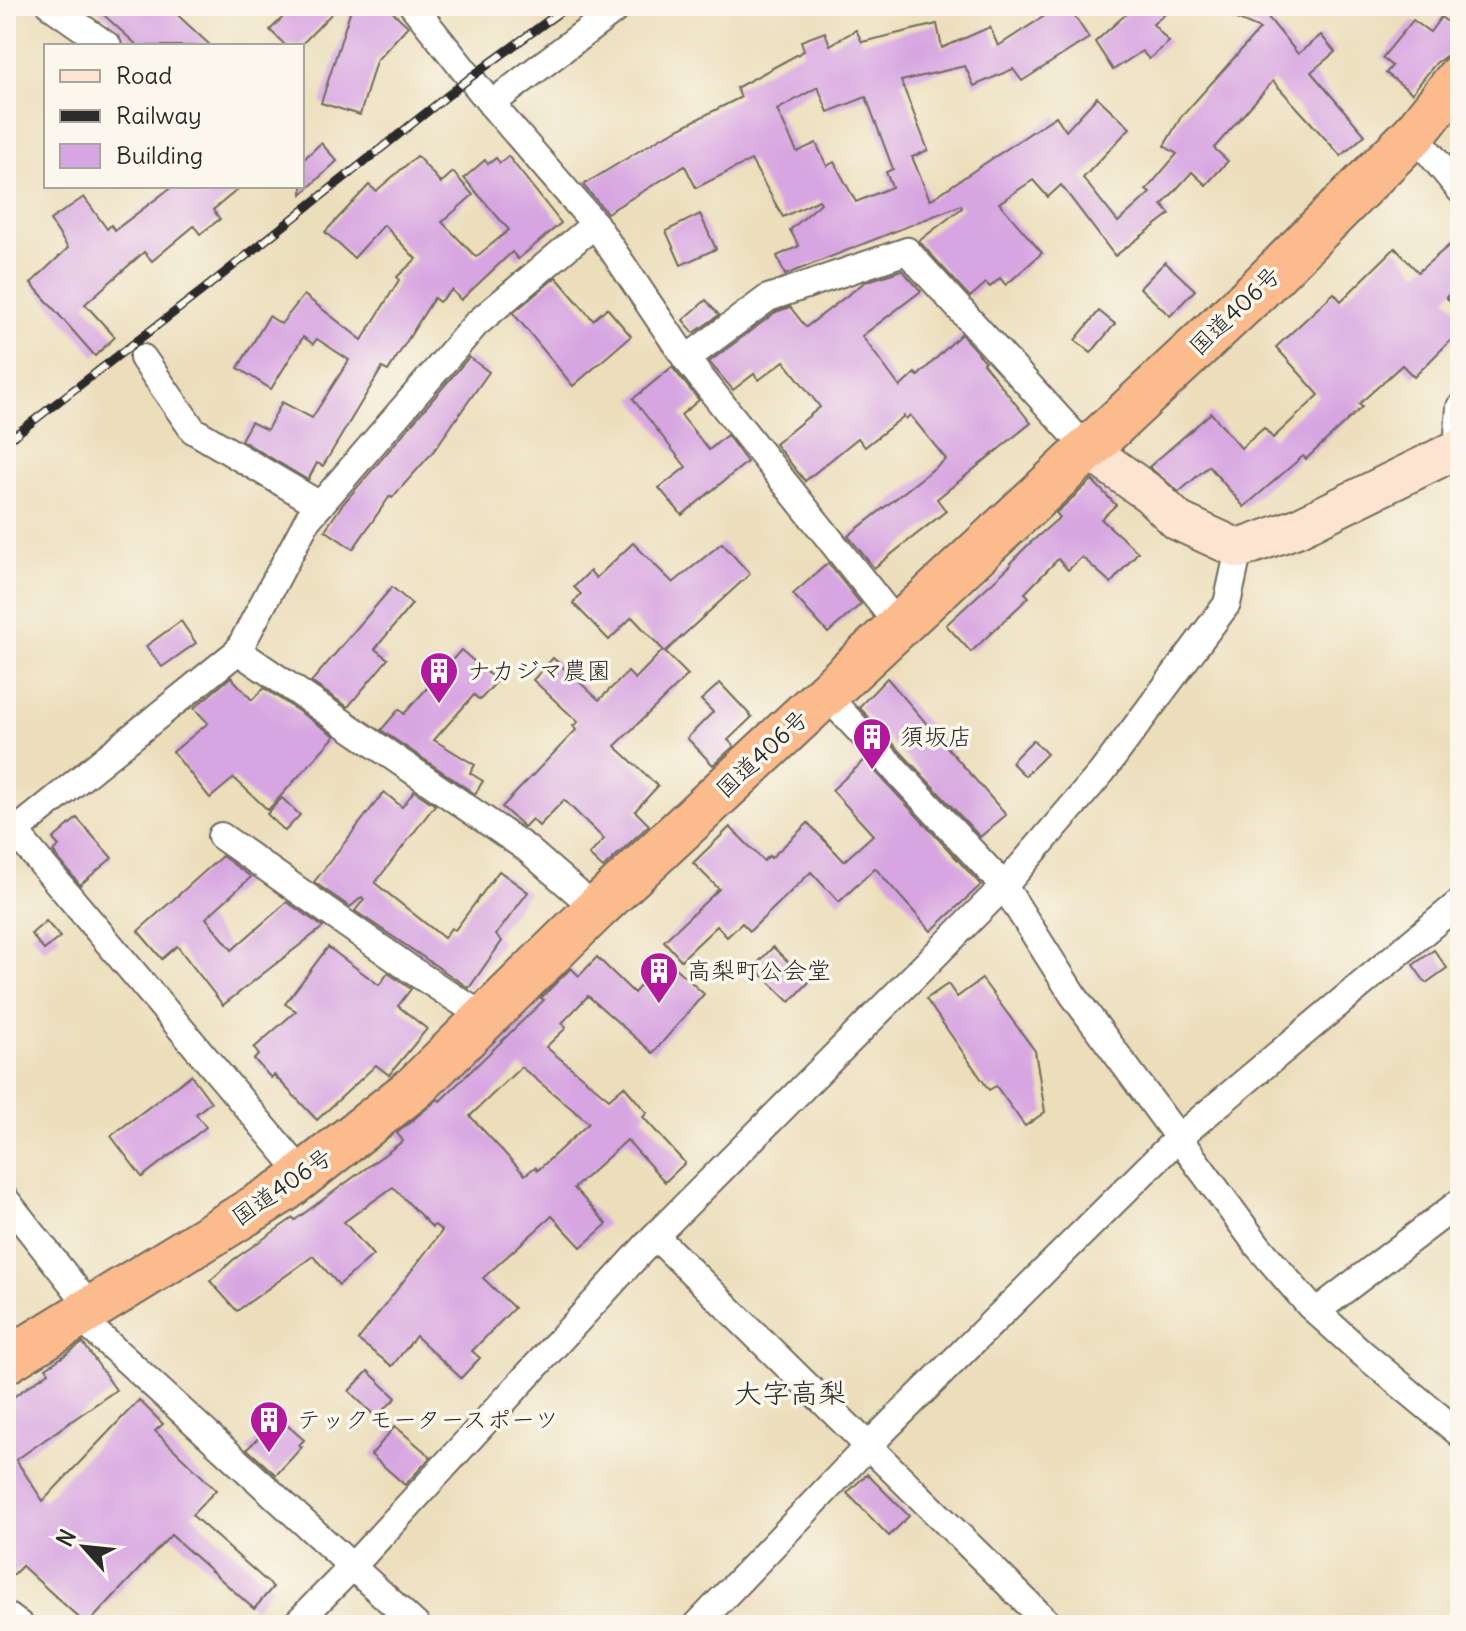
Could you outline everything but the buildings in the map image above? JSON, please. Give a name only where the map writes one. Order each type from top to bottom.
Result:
[{"type":"highway","name":"国道406号","points":[[6,1361],[304,1175],[414,1088],[596,909],[1256,292],[1414,134],[1460,76]]},
{"type":"street","points":[[51,6],[105,44]]},
{"type":"street","points":[[413,6],[491,104],[595,224],[686,359],[899,626]]},
{"type":"street","points":[[491,104],[620,6]]},
{"type":"street","points":[[1414,134],[1460,190]]},
{"type":"street","points":[[304,1175],[10,836],[238,651],[308,519],[476,324],[595,224]]},
{"type":"street","points":[[686,359],[768,298],[907,251],[1087,449],[1150,494],[1178,521],[1239,549],[1297,528],[1459,449],[1460,407]]},
{"type":"street","points":[[143,358],[193,430],[320,505]]},
{"type":"street","points":[[295,1625],[353,1566],[655,1236],[1004,886],[1102,772],[1227,604],[1239,549]]},
{"type":"street","points":[[238,651],[526,848],[596,909]]},
{"type":"street","points":[[826,695],[1004,886],[1073,995],[1258,1246],[1317,1311],[1361,1352],[1460,1434]]},
{"type":"street","points":[[221,836],[413,971],[486,1018]]},
{"type":"street","points":[[697,1625],[869,1445],[1178,1138],[1460,902]]},
{"type":"street","points":[[6,1200],[85,1313],[416,1625]]},
{"type":"street","points":[[1317,1311],[1460,1202]]},
{"type":"street","points":[[655,1236],[1050,1625]]},
{"type":"street","points":[[6,1615],[20,1625]]},
{"type":"railway","points":[[6,442],[471,77],[568,6]]},
{"type":"place","name":"ナカジマ農園","points":[[439,705]]},
{"type":"place","name":"須坂店","points":[[872,771]]},
{"type":"place","name":"高梨町公会堂","points":[[659,1005]]},
{"type":"place","name":"テックモータースポーツ","points":[[269,1454]]},
{"type":"district","name":"大字高梨","points":[[790,1393]]}]
